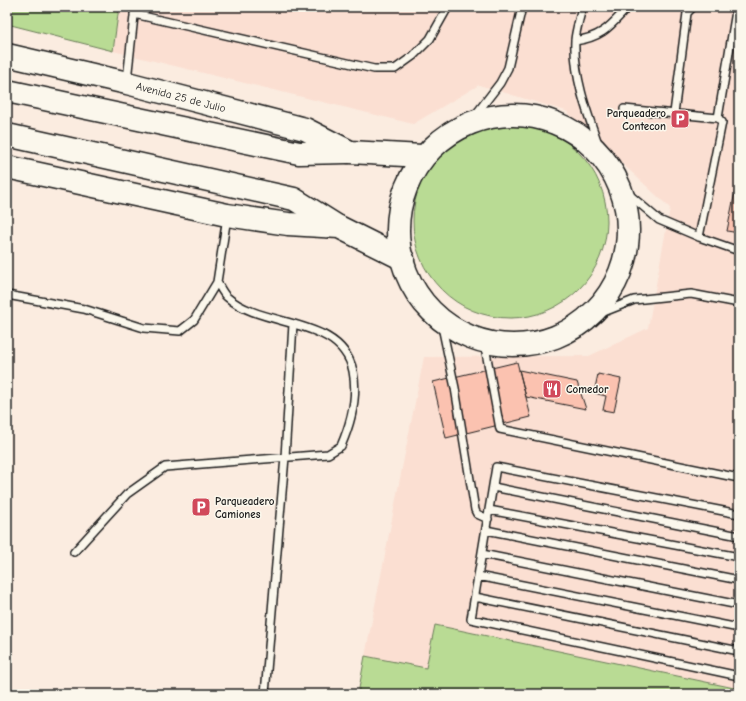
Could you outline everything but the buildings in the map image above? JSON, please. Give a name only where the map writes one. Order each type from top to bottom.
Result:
[{"type":"main road","name":"Avenida 25 de Julio","points":[[7,55],[127,83],[305,129],[350,152]]},
{"type":"main road","name":"Avenida 25 de Julio","points":[[7,91],[299,153],[350,152],[422,156]]},
{"type":"main road","points":[[499,115],[530,116],[559,125],[585,141],[606,163],[618,185],[628,220],[626,256],[613,289],[591,317],[567,333],[541,343],[512,346],[484,341],[461,332],[440,317],[425,301],[403,259],[398,232],[399,205],[407,179],[422,156],[444,136],[470,122],[499,115]]},
{"type":"main road","points":[[7,134],[294,199],[339,227],[403,259]]},
{"type":"main road","points":[[7,167],[227,215],[288,224],[339,227]]},
{"type":"lane","points":[[127,83],[135,11],[374,69],[395,69],[413,56],[430,39],[448,7]]},
{"type":"lane","points":[[470,122],[500,83],[508,68],[522,7]]},
{"type":"lane","points":[[582,7],[575,41],[578,73],[589,117],[606,163]]},
{"type":"lane","points":[[575,41],[586,40],[604,33],[628,7]]},
{"type":"lane","points":[[674,113],[687,13],[693,7]]},
{"type":"lane","points":[[718,118],[736,11],[733,7]]},
{"type":"lane","points":[[624,109],[718,118],[722,122],[699,237]]},
{"type":"lane","points":[[618,185],[659,220],[699,237],[739,251]]},
{"type":"lane","points":[[7,295],[84,309],[144,328],[180,331],[194,320],[216,282],[227,215]]},
{"type":"lane","points":[[74,552],[127,494],[165,467],[328,454],[341,446],[352,416],[355,383],[350,359],[334,340],[317,331],[242,307],[226,297],[216,282]]},
{"type":"lane","points":[[591,317],[634,300],[691,294],[739,303]]},
{"type":"lane","points":[[440,317],[455,388],[475,510],[477,514],[488,519]]},
{"type":"lane","points":[[265,694],[285,458],[293,324]]},
{"type":"lane","points":[[484,341],[500,430],[739,478]]},
{"type":"lane","points":[[739,514],[496,467],[471,619],[739,676]]},
{"type":"lane","points":[[493,487],[739,536]]},
{"type":"lane","points":[[489,510],[739,557]]},
{"type":"lane","points":[[486,530],[739,580]]},
{"type":"lane","points":[[482,554],[739,605]]},
{"type":"lane","points":[[478,576],[739,628]]},
{"type":"lane","points":[[475,597],[739,651]]},
{"type":"shaded area","points":[[119,7],[739,7],[739,689],[435,625],[426,668],[365,656],[424,357],[589,356],[648,328],[670,208],[566,111],[479,85],[413,124],[113,51]]},
{"type":"green space","points":[[7,7],[119,7],[113,51],[7,24]]},
{"type":"green space","points":[[500,124],[520,124],[538,128],[556,135],[579,152],[591,167],[600,184],[607,211],[607,231],[600,258],[591,275],[579,290],[564,302],[547,311],[520,318],[500,318],[482,314],[464,307],[448,296],[435,283],[424,267],[417,249],[413,231],[413,211],[417,193],[424,175],[435,159],[448,146],[464,135],[482,128]]},
{"type":"green space","points":[[435,625],[739,689],[739,694],[358,694],[365,656],[426,668]]},
{"type":"place","name":"Parqueadero Contecon","points":[[680,119]]},
{"type":"place","name":"Comedor","points":[[552,389]]},
{"type":"place","name":"Parqueadero Camiones","points":[[201,507]]}]
